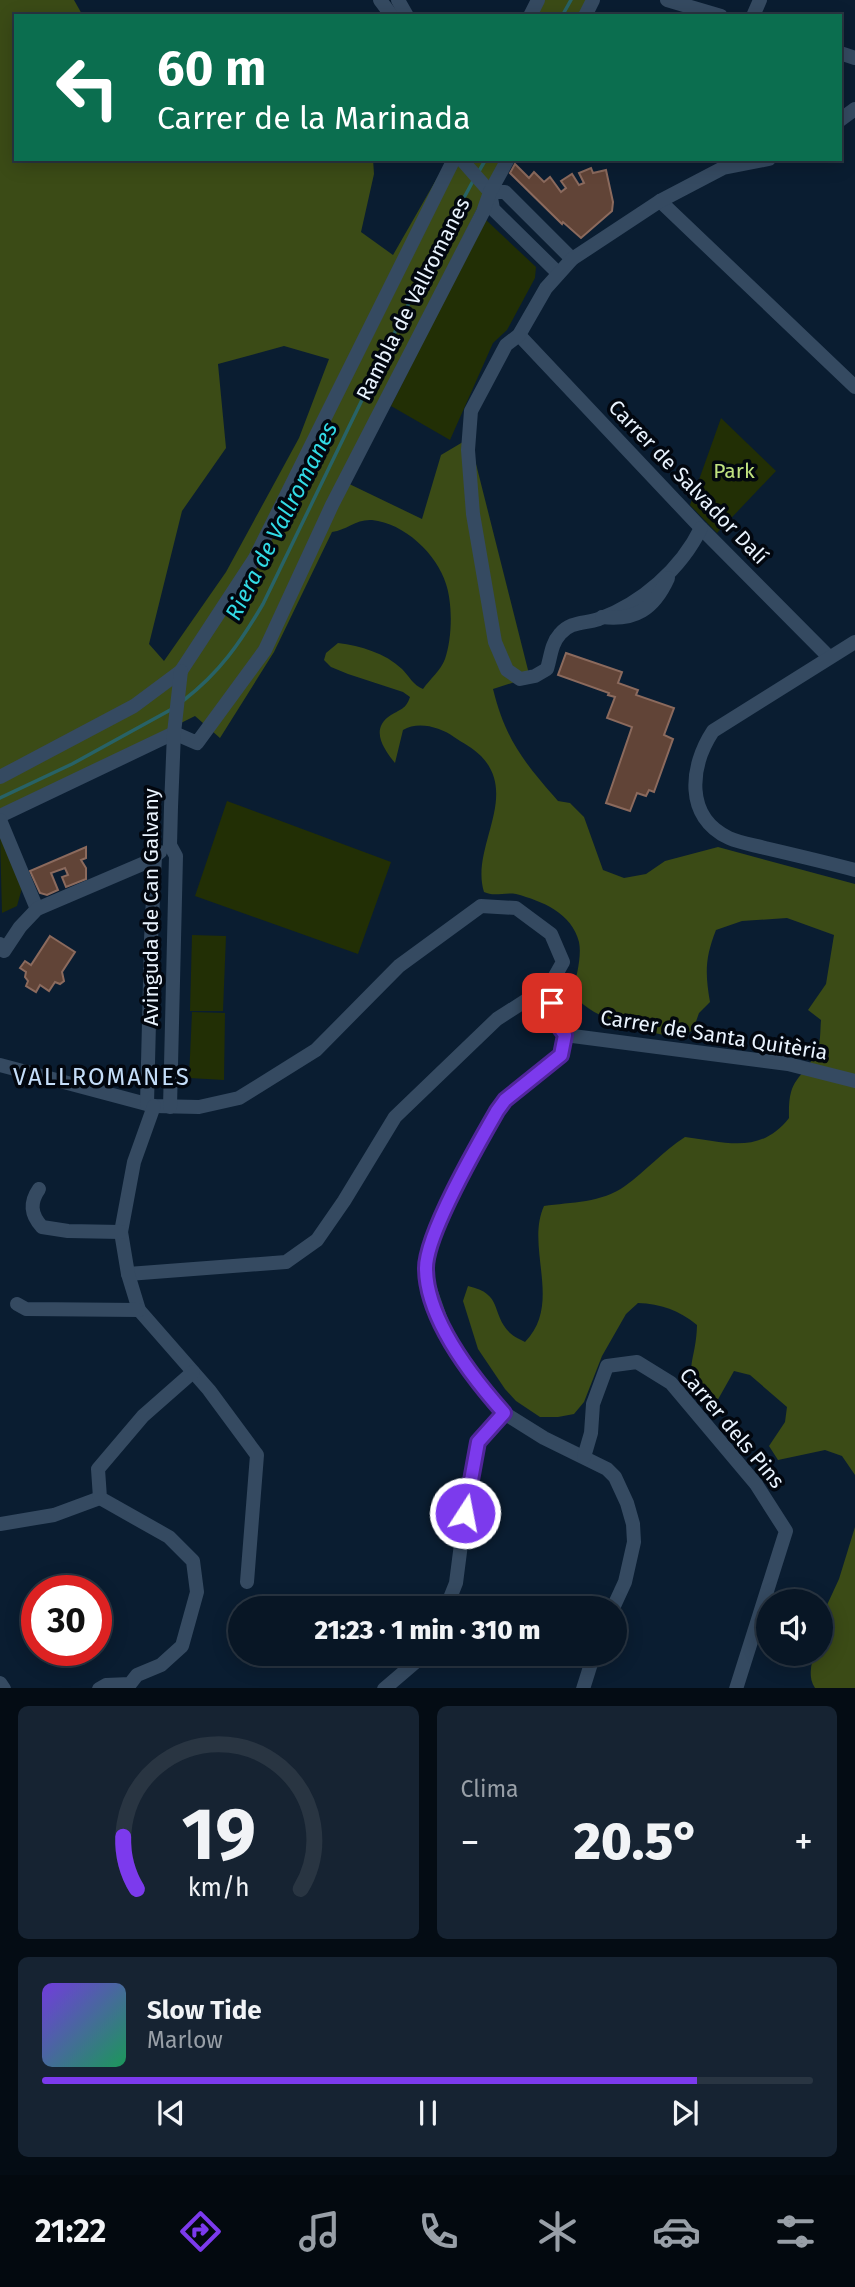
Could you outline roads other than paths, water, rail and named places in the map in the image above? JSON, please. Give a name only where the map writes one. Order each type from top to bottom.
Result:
[{"type":"street","points":[[667,0],[714,14]]},
{"type":"street","points":[[453,161],[490,192],[505,192],[572,259]]},
{"type":"street","name":"Rambla de Vallromanes","points":[[0,778],[134,706],[181,671],[256,558],[453,161]]},
{"type":"street","name":"Rambla de Vallromanes","points":[[0,818],[174,733],[197,743],[265,650],[332,505],[507,161]]},
{"type":"street","points":[[701,528],[684,557],[670,574],[644,594],[602,617],[572,624],[560,634],[551,647],[547,669],[535,676],[520,679],[507,670],[495,642],[473,514],[468,450],[471,411],[506,345],[519,335],[558,273],[572,259],[660,201],[723,169],[760,161]]},
{"type":"street","points":[[490,192],[493,209],[558,273]]},
{"type":"street","points":[[660,201],[855,387]]},
{"type":"street","name":"Carrer de Salvador Dalí","points":[[519,335],[701,528],[829,657]]},
{"type":"street","points":[[855,642],[713,731],[697,763],[694,789],[707,822],[730,839],[855,870]]},
{"type":"street","name":"Avinguda de Can Galvany","points":[[170,1107],[176,856],[170,845],[174,733],[181,671]]},
{"type":"street","points":[[0,818],[37,909]]},
{"type":"street","points":[[1,952],[37,909],[146,862],[170,845]]},
{"type":"street","name":"Avinguda de Can Galvany","points":[[155,856],[151,1105],[134,1162],[121,1232],[128,1274],[139,1310],[193,1372],[257,1455],[247,1582]]},
{"type":"street","points":[[0,1065],[151,1105],[199,1107],[239,1098],[316,1050],[399,966],[481,906],[516,908],[551,934],[563,962],[550,985],[497,1019],[395,1117],[317,1240],[286,1262],[128,1274]]},
{"type":"street","points":[[550,985],[554,1020],[565,1035],[561,1055],[505,1100],[497,1111],[450,1199],[428,1252],[426,1269],[445,1332],[472,1374],[504,1413],[544,1438],[607,1469],[615,1477],[633,1524],[632,1559],[619,1596]]},
{"type":"street","name":"Carrer de Santa Quitèria","points":[[565,1035],[788,1063],[855,1081]]},
{"type":"street","points":[[39,1189],[32,1200],[33,1212],[42,1227],[68,1231],[121,1232]]},
{"type":"street","points":[[16,1304],[26,1309],[139,1310]]},
{"type":"street","name":"Carrer dels Pins","points":[[584,1457],[591,1433],[593,1404],[607,1366],[637,1362],[671,1383],[756,1484],[786,1531],[736,1688]]},
{"type":"street","points":[[100,1498],[98,1469],[143,1416],[193,1372]]},
{"type":"street","points":[[451,1596],[456,1583],[478,1442],[504,1413]]},
{"type":"street","points":[[0,1524],[54,1515],[100,1498],[169,1536],[193,1561],[197,1592],[182,1646],[161,1665],[137,1675],[130,1686],[106,1685],[101,1688]]},
{"type":"street","points":[[385,1688],[411,1666]]},
{"type":"street","points":[[583,1688],[590,1666]]},
{"type":"waterway","name":"Riera de Vallromanes","points":[[563,14],[571,0]]},
{"type":"waterway","name":"Riera de Vallromanes","points":[[479,171],[485,161]]},
{"type":"waterway","name":"Riera de Vallromanes","points":[[184,700],[208,679],[228,656],[263,604],[426,268],[473,181]]},
{"type":"waterway","name":"Riera de Vallromanes","points":[[0,798],[72,764],[172,709]]},
{"type":"district","name":"VALLROMANES","points":[[102,1077]]},
{"type":"park label","name":"Park","points":[[734,471]]}]
